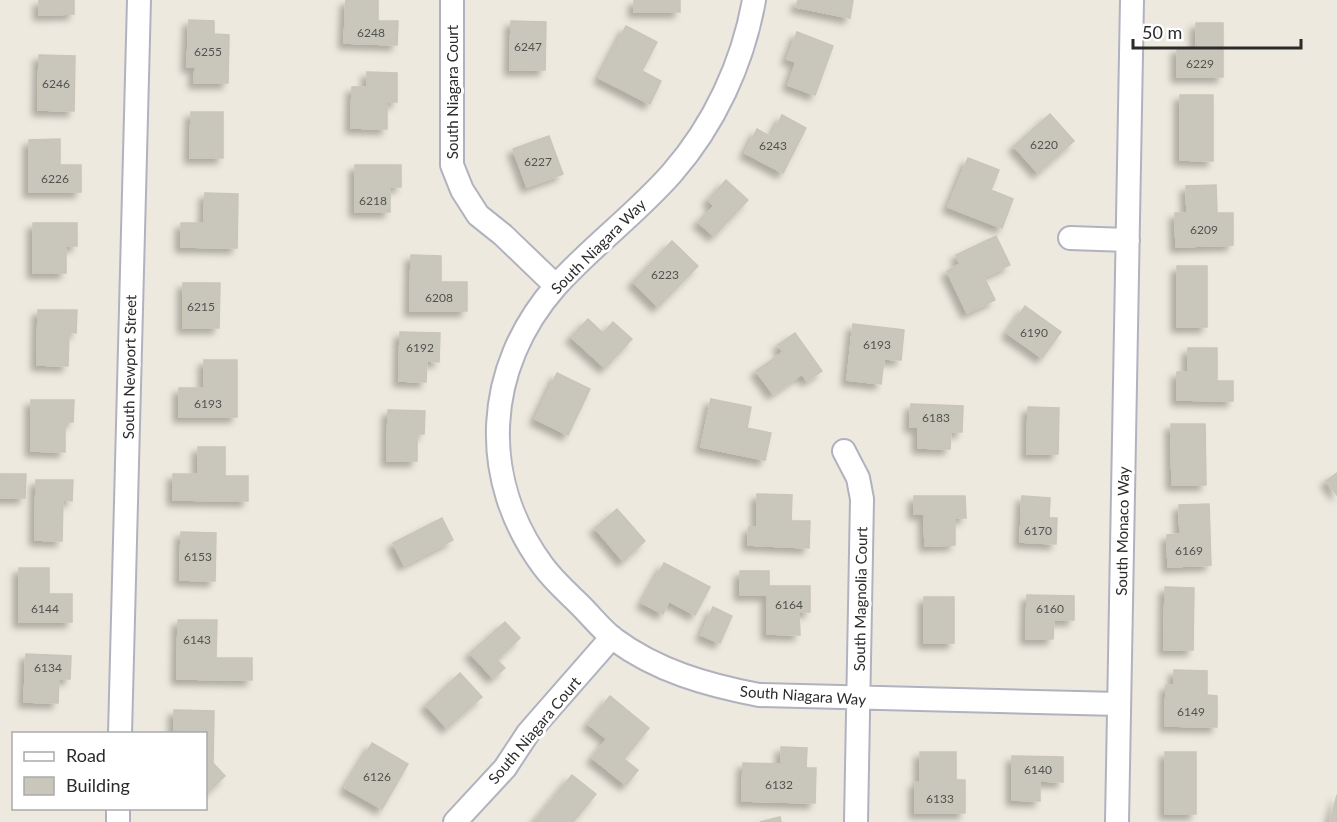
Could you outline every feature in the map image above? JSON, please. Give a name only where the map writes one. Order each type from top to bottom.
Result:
[{"type":"street","name":"South Newport Street","points":[[120,732],[139,0]]},
{"type":"street","name":"South Niagara Court","points":[[452,0],[452,165],[462,190],[478,215],[503,235],[556,286]]},
{"type":"street","name":"South Niagara Way","points":[[754,0],[749,26],[736,67],[712,116],[691,149],[671,174],[556,286],[528,323],[512,356],[501,390],[497,418],[498,453],[511,508],[531,550],[549,574],[612,637],[639,655],[676,674],[717,687],[759,695],[1119,704]]},
{"type":"street","name":"South Monaco Way","points":[[1117,822],[1132,0]]},
{"type":"street","points":[[1070,238],[1128,240]]},
{"type":"street","name":"South Magnolia Court","points":[[844,451],[858,478],[862,500],[856,822]]},
{"type":"street","name":"South Niagara Court","points":[[455,822],[505,768],[528,734],[612,637]]},
{"type":"building","points":[[39,0],[74,0],[74,14],[39,15]]},
{"type":"building","points":[[346,0],[378,0],[378,21],[398,21],[397,45],[344,43]]},
{"type":"building","points":[[634,0],[680,0],[680,12],[634,12]]},
{"type":"building","points":[[798,0],[853,0],[850,18],[796,7]]},
{"type":"building","points":[[189,20],[214,21],[214,34],[229,35],[228,83],[194,83],[195,67],[187,67]]},
{"type":"building","points":[[511,21],[546,22],[545,70],[510,70]]},
{"type":"building","points":[[1196,23],[1223,23],[1223,77],[1177,77],[1177,48],[1196,48]]},
{"type":"building","points":[[626,26],[657,42],[642,71],[661,81],[650,104],[599,78]]},
{"type":"building","points":[[797,32],[833,46],[815,95],[788,85],[796,62],[787,59]]},
{"type":"building","points":[[39,55],[75,56],[74,111],[38,110]]},
{"type":"building","points":[[367,72],[397,73],[397,102],[387,102],[387,129],[351,128],[352,87],[367,87]]},
{"type":"building","points":[[1180,95],[1213,95],[1213,161],[1180,160]]},
{"type":"building","points":[[191,112],[223,112],[223,158],[190,158]]},
{"type":"building","points":[[1050,114],[1074,141],[1038,173],[1014,146]]},
{"type":"building","points":[[782,115],[806,128],[783,173],[745,153],[757,129],[771,137]]},
{"type":"building","points":[[549,136],[563,174],[527,187],[513,149]]},
{"type":"building","points":[[60,139],[60,165],[81,165],[81,192],[29,192],[29,140]]},
{"type":"building","points":[[968,158],[999,170],[991,190],[1013,199],[1002,228],[948,207]]},
{"type":"building","points":[[355,165],[401,165],[401,187],[390,187],[390,212],[355,212]]},
{"type":"building","points":[[726,180],[748,200],[714,236],[698,222],[714,206],[708,200]]},
{"type":"building","points":[[1216,185],[1217,213],[1233,213],[1233,245],[1176,247],[1175,213],[1187,213],[1186,186]]},
{"type":"building","points":[[205,193],[238,194],[237,248],[181,247],[181,223],[204,223]]},
{"type":"building","points":[[33,223],[77,223],[77,246],[66,246],[66,273],[33,273]]},
{"type":"building","points":[[996,236],[1010,265],[984,277],[995,300],[967,313],[947,271],[960,264],[956,255]]},
{"type":"building","points":[[672,241],[698,266],[658,307],[633,282]]},
{"type":"building","points":[[411,255],[441,256],[441,282],[467,282],[467,311],[410,311]]},
{"type":"building","points":[[1177,266],[1207,266],[1207,327],[1177,327]]},
{"type":"building","points":[[183,283],[220,283],[219,328],[183,328]]},
{"type":"building","points":[[1025,306],[1061,332],[1042,358],[1007,333]]},
{"type":"building","points":[[38,310],[77,310],[76,333],[69,332],[68,366],[37,365]]},
{"type":"building","points":[[588,319],[603,333],[613,322],[632,339],[605,368],[571,337]]},
{"type":"building","points":[[853,324],[904,330],[901,360],[884,359],[881,384],[847,380]]},
{"type":"building","points":[[400,332],[440,333],[439,362],[427,361],[426,382],[399,381]]},
{"type":"building","points":[[795,333],[822,371],[807,381],[802,374],[773,394],[756,371],[783,352],[778,345]]},
{"type":"building","points":[[1188,348],[1217,348],[1217,381],[1233,381],[1233,401],[1177,400],[1177,372],[1188,372]]},
{"type":"building","points":[[204,360],[237,360],[237,417],[179,417],[179,388],[204,388]]},
{"type":"building","points":[[557,373],[590,389],[568,435],[535,419]]},
{"type":"building","points":[[711,399],[751,407],[747,428],[771,433],[765,460],[701,447]]},
{"type":"building","points":[[31,400],[74,400],[73,422],[65,422],[65,452],[31,451]]},
{"type":"building","points":[[911,404],[963,406],[962,432],[951,432],[950,449],[918,448],[918,427],[910,427]]},
{"type":"building","points":[[1028,407],[1059,408],[1058,454],[1027,454]]},
{"type":"building","points":[[388,410],[425,411],[424,434],[417,434],[417,461],[387,461]]},
{"type":"building","points":[[1171,424],[1205,424],[1206,485],[1172,485]]},
{"type":"building","points":[[198,447],[225,447],[225,476],[248,476],[248,501],[173,500],[173,474],[198,474]]},
{"type":"building","points":[[1337,473],[1337,495],[1326,481]]},
{"type":"building","points":[[0,474],[26,474],[25,498],[0,498]]},
{"type":"building","points":[[36,480],[73,480],[72,501],[63,500],[62,541],[35,540]]},
{"type":"building","points":[[757,494],[792,495],[791,521],[810,521],[809,548],[748,545],[749,527],[757,527]]},
{"type":"building","points":[[914,496],[965,496],[966,518],[955,518],[955,545],[925,546],[924,514],[914,514]]},
{"type":"building","points":[[1022,496],[1050,498],[1049,518],[1057,518],[1056,544],[1020,542]]},
{"type":"building","points":[[1209,504],[1211,565],[1168,567],[1167,535],[1180,534],[1179,505]]},
{"type":"building","points":[[617,509],[645,541],[623,561],[595,528]]},
{"type":"building","points":[[442,518],[453,540],[404,565],[393,543]]},
{"type":"building","points":[[181,532],[216,533],[215,581],[180,580]]},
{"type":"building","points":[[664,563],[710,587],[695,615],[669,601],[663,614],[642,603]]},
{"type":"building","points":[[19,568],[49,568],[49,594],[72,594],[72,622],[19,622]]},
{"type":"building","points":[[740,571],[769,571],[769,586],[810,586],[810,612],[799,612],[800,635],[767,634],[767,595],[740,595]]},
{"type":"building","points":[[1165,587],[1194,588],[1193,650],[1164,650]]},
{"type":"building","points":[[1027,595],[1074,596],[1074,620],[1054,620],[1053,639],[1026,639]]},
{"type":"building","points":[[924,597],[954,597],[954,643],[924,643]]},
{"type":"building","points":[[713,607],[732,616],[720,643],[701,635]]},
{"type":"building","points":[[178,620],[217,620],[216,658],[252,658],[252,680],[177,679]]},
{"type":"building","points":[[505,622],[520,638],[497,660],[505,668],[493,678],[470,653]]},
{"type":"building","points":[[26,654],[71,656],[70,679],[59,679],[58,703],[24,702]]},
{"type":"building","points":[[1174,670],[1207,671],[1207,695],[1217,696],[1217,727],[1165,726],[1166,685],[1174,685]]},
{"type":"building","points":[[460,673],[482,697],[447,728],[426,705]]},
{"type":"building","points":[[610,696],[649,728],[624,759],[638,770],[626,785],[592,758],[607,739],[588,724]]},
{"type":"building","points":[[174,710],[214,711],[213,763],[225,776],[207,793],[207,732],[174,730]]},
{"type":"building","points":[[372,743],[408,764],[382,809],[345,788]]},
{"type":"building","points":[[781,747],[807,748],[806,768],[816,768],[815,803],[742,801],[743,763],[781,764]]},
{"type":"building","points":[[920,752],[956,752],[956,780],[965,780],[965,813],[915,813],[915,782],[920,782]]},
{"type":"building","points":[[1165,752],[1196,752],[1196,814],[1165,814]]},
{"type":"building","points":[[1012,756],[1063,757],[1063,782],[1040,781],[1040,801],[1012,800]]},
{"type":"building","points":[[572,775],[596,794],[573,822],[534,822]]},
{"type":"building","points":[[1337,795],[1337,822],[1330,822]]},
{"type":"building","points":[[780,817],[781,822],[760,822]]}]
